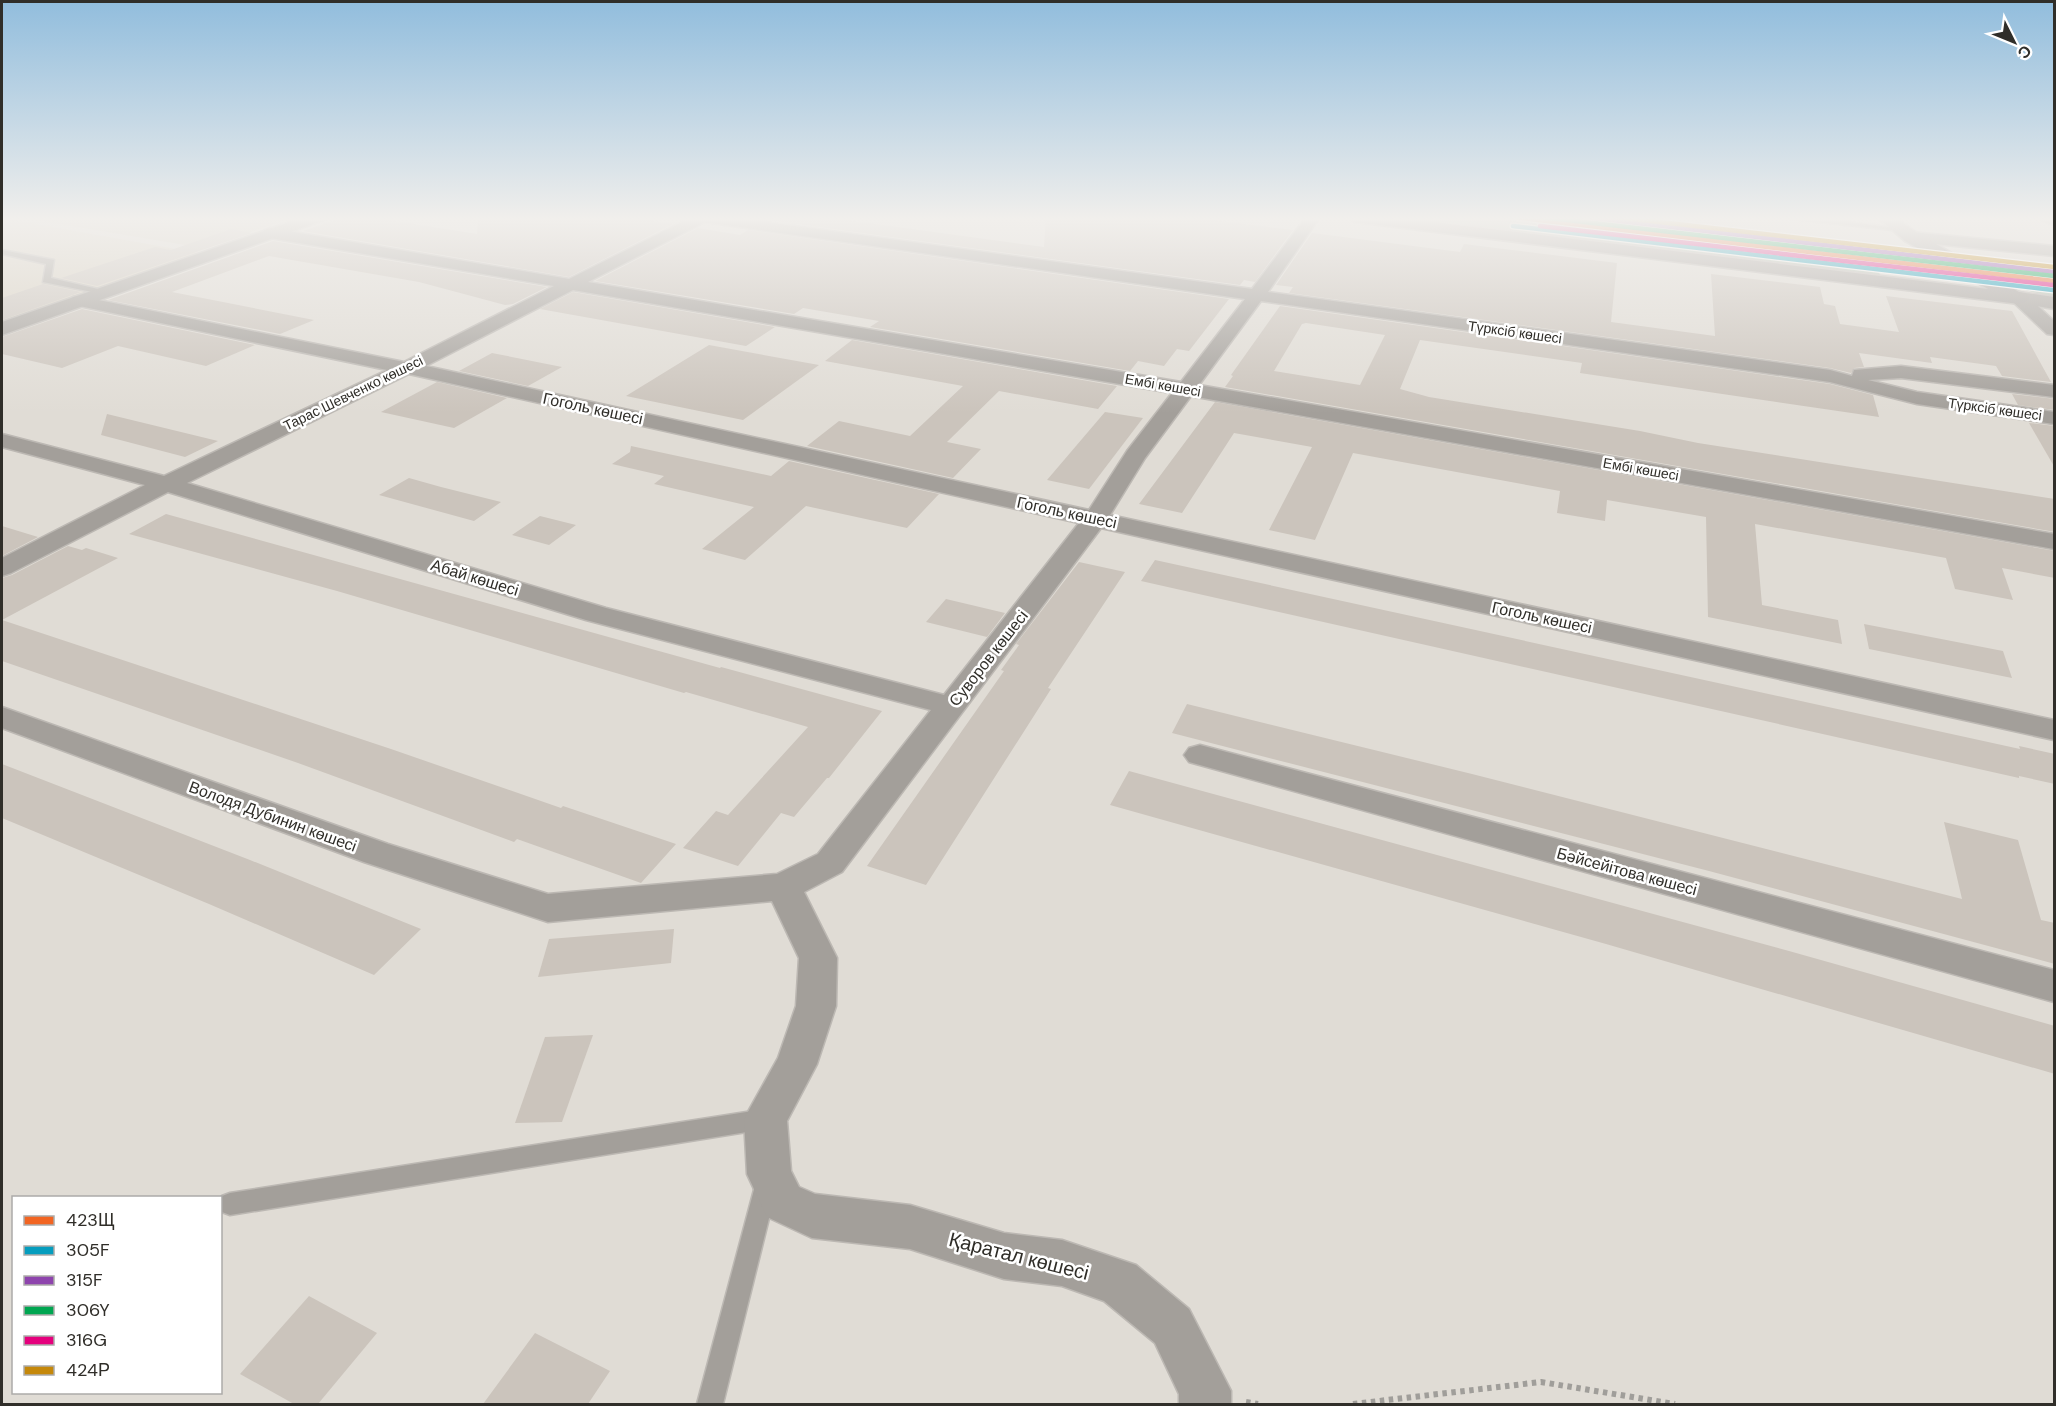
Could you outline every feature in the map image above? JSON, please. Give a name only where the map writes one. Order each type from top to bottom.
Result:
[{"type":"main road","points":[[1894,283],[2019,298]]},
{"type":"main road","points":[[1994,283],[2019,298]]},
{"type":"street","points":[[2,329],[131,283]]},
{"type":"street","name":"Ембі көшесі","points":[[554,283],[1185,389],[2055,542]]},
{"type":"street","name":"Тарас Шевченко көшесі","points":[[2,568],[166,484],[407,368],[573,283]]},
{"type":"street","name":"Түрксіб көшесі","points":[[1169,283],[1830,376],[1917,398],[2055,418]]},
{"type":"street","name":"Суворов көшесі","points":[[548,908],[783,887],[830,863],[1096,518],[1135,456],[1266,283]]},
{"type":"street","points":[[2019,298],[2055,303]]},
{"type":"street","points":[[2019,298],[2055,330]]},
{"type":"street","name":"Гоголь көшесі","points":[[79,301],[407,368],[2055,730]]},
{"type":"street","name":"Түрксіб көшесі","points":[[1830,376],[1901,372],[2055,391]]},
{"type":"street","name":"Абай көшесі","points":[[2,441],[166,484],[596,614],[951,706]]},
{"type":"street","name":"Володя Дубинин көшесі","points":[[2,717],[376,853],[548,908]]},
{"type":"street","name":"Бәйсейітова көшесі","points":[[1200,755],[2055,986]]},
{"type":"street","points":[[765,1119],[796,1064],[816,1005],[818,958],[783,887]]},
{"type":"street","name":"Қаратал көшесі","points":[[765,1119],[769,1174],[783,1202],[812,1216],[910,1227],[1004,1256],[1062,1263],[1119,1282],[1172,1326],[1210,1400]]},
{"type":"lane","points":[[60,283],[107,291]]},
{"type":"lane","points":[[231,1204],[765,1119]]},
{"type":"lane","points":[[710,1404],[769,1174]]},
{"type":"path","points":[[1353,1404],[1542,1382],[1675,1404]]},
{"type":"shaded area","points":[[2,283],[115,283],[2,323]]},
{"type":"green space","points":[[2012,283],[2054,285],[2054,297],[2025,290]]},
{"type":"building","points":[[82,283],[107,283],[97,286]]},
{"type":"building","points":[[157,283],[197,283],[172,292],[314,320],[280,334],[108,300]]},
{"type":"building","points":[[421,283],[521,283],[547,287],[513,304],[505,305]]},
{"type":"building","points":[[605,283],[1115,283],[1229,299],[1189,351],[1177,349],[1164,366],[1138,361],[1130,371],[870,327],[879,321],[803,308],[794,314]]},
{"type":"building","points":[[1223,283],[1242,283],[1240,285]]},
{"type":"building","points":[[1278,283],[1615,283],[1611,322],[1715,336],[1712,283],[1783,283],[1820,287],[1824,304],[1835,306],[1840,324],[1899,332],[1886,296],[2012,311],[2051,382],[2002,376],[1996,366],[1930,357],[1932,363],[1859,353],[1864,367],[1854,368],[1851,373],[1830,368],[1289,293],[1293,287],[1276,285]]},
{"type":"building","points":[[43,284],[81,292],[2,320],[2,298]]},
{"type":"building","points":[[573,292],[775,327],[746,346],[540,309]]},
{"type":"building","points":[[1280,306],[1830,384],[1873,395],[1879,417],[1580,373],[1582,363],[1420,340],[1400,389],[1429,397],[1640,431],[1698,443],[2055,499],[2055,532],[1225,387],[1233,376],[1231,375]],"holes":[[[1302,324],[1385,335],[1360,385],[1274,371]]]},
{"type":"building","points":[[82,309],[255,345],[206,366],[118,346],[62,368],[2,354],[2,337]]},
{"type":"building","points":[[852,340],[1117,386],[1098,409],[999,391],[947,442],[981,449],[953,478],[807,446],[839,421],[910,436],[963,386],[825,361]]},
{"type":"building","points":[[709,345],[819,365],[743,420],[626,396]]},
{"type":"building","points":[[492,353],[562,367],[528,386],[459,371]]},
{"type":"building","points":[[437,382],[507,398],[454,428],[381,412]]},
{"type":"building","points":[[2012,394],[2055,399],[2055,410],[2018,405]]},
{"type":"building","points":[[1215,402],[2055,551],[2055,578],[2002,568],[2013,600],[1955,589],[1946,558],[1755,524],[1762,605],[1838,620],[1842,644],[1708,617],[1706,517],[1607,500],[1605,521],[1557,513],[1560,491],[1353,453],[1315,540],[1269,530],[1312,447],[1234,433],[1182,513],[1139,504]]},
{"type":"building","points":[[1105,412],[1143,418],[1089,489],[1047,480]]},
{"type":"building","points":[[107,414],[218,441],[185,457],[101,435]]},
{"type":"building","points":[[2029,423],[2055,426],[2055,468]]},
{"type":"building","points":[[631,446],[771,476],[789,461],[939,494],[907,528],[806,506],[745,560],[702,549],[754,507],[654,484],[664,476],[612,464],[630,452]]},
{"type":"building","points":[[409,478],[501,502],[474,521],[379,495]]},
{"type":"building","points":[[166,514],[882,711],[829,778],[794,817],[781,813],[738,866],[683,848],[716,811],[728,815],[808,727],[337,591],[129,534]]},
{"type":"building","points":[[540,516],[576,525],[549,545],[512,535]]},
{"type":"building","points":[[2,526],[38,537],[2,556]]},
{"type":"building","points":[[68,546],[82,550],[86,548],[118,558],[2,620],[2,578]]},
{"type":"building","points":[[1155,560],[2020,749],[2019,746],[2055,754],[2055,784],[2019,776],[2019,778],[1141,581]]},
{"type":"building","points":[[1079,562],[1125,572],[1048,688],[1051,689],[926,885],[867,866],[1004,671],[1001,670],[1019,645],[1016,644]]},
{"type":"building","points":[[946,599],[1005,613],[987,637],[926,622]]},
{"type":"building","points":[[2,620],[561,808],[563,806],[676,844],[641,883],[517,839],[514,842],[298,763],[2,661]]},
{"type":"building","points":[[1864,624],[2003,651],[2012,678],[1869,649]]},
{"type":"building","points":[[1187,704],[1962,899],[1944,822],[2018,840],[2041,920],[2055,923],[2055,964],[1709,871],[1172,733]]},
{"type":"building","points":[[2,764],[421,929],[374,975],[2,818]]},
{"type":"building","points":[[1129,771],[2055,1026],[2055,1074],[1606,944],[1110,805]]},
{"type":"building","points":[[674,929],[671,963],[538,977],[549,939]]},
{"type":"building","points":[[593,1035],[562,1122],[515,1123],[545,1037]]},
{"type":"building","points":[[309,1296],[377,1333],[318,1404],[294,1404],[240,1374]]},
{"type":"building","points":[[535,1333],[610,1371],[588,1404],[483,1404]]},
{"type":"transit line","name":"305F","points":[[1991,283],[2053,290]]},
{"type":"transit line","name":"316G","points":[[2032,283],[2053,285]]}]
